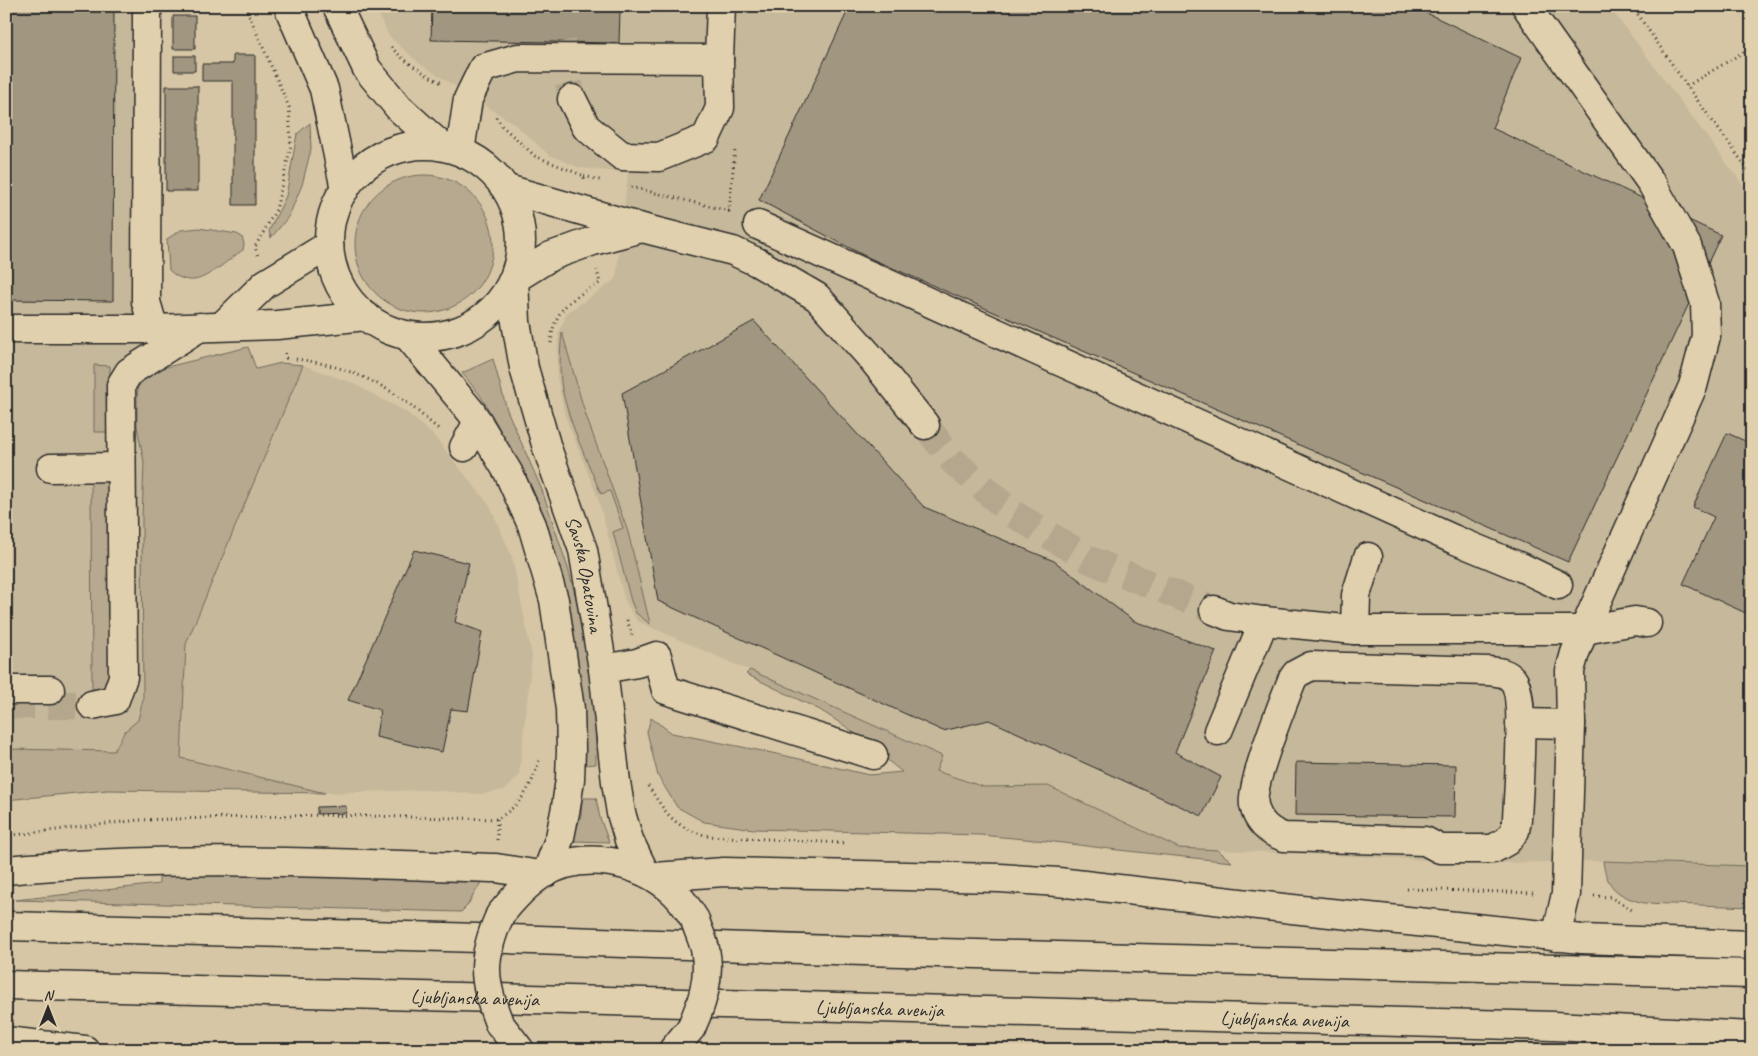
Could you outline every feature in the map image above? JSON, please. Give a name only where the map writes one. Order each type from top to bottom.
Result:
[{"type":"main road","points":[[147,6],[146,302],[154,329]]},
{"type":"main road","points":[[288,6],[324,90],[345,189]]},
{"type":"main road","points":[[337,6],[367,69],[399,108],[450,148],[486,166],[507,189],[519,218],[521,249],[514,279],[497,306],[472,326],[440,336],[408,336],[377,325],[352,304],[335,277],[328,246],[331,219],[340,194],[361,169],[381,155],[410,146],[450,148]]},
{"type":"main road","points":[[572,99],[586,127],[622,156],[660,157],[706,138],[720,108],[721,6]]},
{"type":"main road","points":[[1526,6],[1652,184],[1687,246],[1705,302],[1706,336],[1693,386],[1584,630],[1570,671],[1572,724],[1566,894],[1556,937]]},
{"type":"main road","points":[[450,148],[468,99],[483,68],[518,58],[719,59]]},
{"type":"main road","points":[[507,189],[642,228],[733,251],[757,262],[817,298],[873,360],[925,425]]},
{"type":"main road","points":[[758,225],[1558,585]]},
{"type":"main road","points":[[514,279],[551,256],[642,228]]},
{"type":"main road","points":[[92,705],[115,700],[123,677],[120,385],[129,372],[211,327],[265,284],[328,246]]},
{"type":"main road","name":"Savska Opatovina","points":[[514,279],[516,322],[524,368],[547,448],[583,550],[603,669],[621,812],[629,840],[649,874]]},
{"type":"main road","points":[[6,329],[154,329],[277,325],[366,316]]},
{"type":"main road","name":"Savska Opatovina","points":[[408,336],[472,413],[508,472],[532,525],[554,600],[570,708],[570,779],[560,837],[544,873]]},
{"type":"main road","points":[[464,448],[478,422]]},
{"type":"main road","points":[[51,468],[120,467]]},
{"type":"main road","points":[[1355,630],[1356,595],[1368,556]]},
{"type":"main road","points":[[1214,610],[1229,616],[1264,621],[1355,630],[1584,630],[1635,621],[1647,623]]},
{"type":"main road","points":[[1218,731],[1264,621]]},
{"type":"main road","points":[[603,669],[637,663],[657,656],[666,690],[873,756]]},
{"type":"main road","points":[[1311,666],[1503,672],[1514,681],[1518,693],[1520,723],[1515,831],[1507,841],[1493,849],[1440,849],[1425,841],[1284,837],[1275,834],[1264,824],[1254,804],[1256,784],[1292,680],[1296,674],[1311,666]]},
{"type":"main road","points":[[6,690],[50,690]]},
{"type":"main road","points":[[1520,723],[1572,724]]},
{"type":"main road","points":[[6,870],[53,866],[214,860],[496,868],[544,873]]},
{"type":"main road","points":[[520,1050],[499,1023],[488,997],[486,955],[491,935],[500,915],[518,892],[544,873],[564,865],[602,860],[623,864],[649,874],[674,892],[695,920],[705,950],[707,974],[702,1004],[691,1028],[673,1050]]},
{"type":"main road","points":[[649,874],[724,872],[1000,878],[1058,882],[1556,937],[1752,945]]},
{"type":"main road","points":[[6,926],[1752,974]]},
{"type":"main road","name":"Ljubljanska avenija","points":[[6,985],[1524,1025],[1748,1036]]},
{"type":"main road","points":[[1663,1050],[1748,1036]]},
{"type":"main road","points":[[6,1041],[86,1050]]},
{"type":"path","points":[[245,6],[289,107],[291,145],[276,210],[255,247],[258,254]]},
{"type":"path","points":[[1632,6],[1752,175]]},
{"type":"path","points":[[388,43],[400,57],[416,69],[443,84]]},
{"type":"path","points":[[1687,86],[1752,47]]},
{"type":"path","points":[[493,113],[502,126],[535,156],[584,176],[585,187]]},
{"type":"path","points":[[551,344],[555,323],[564,307],[600,283],[598,272]]},
{"type":"path","points":[[285,350],[286,358],[311,360],[343,368],[369,379],[402,399],[464,448]]},
{"type":"path","points":[[626,618],[634,642]]},
{"type":"path","points":[[6,836],[138,820],[324,814],[497,819],[510,811],[524,797],[535,778],[540,759]]},
{"type":"path","points":[[646,784],[666,814],[680,826],[697,833],[708,836],[844,843]]},
{"type":"path","points":[[497,819],[498,827]]},
{"type":"path","points":[[1403,889],[1518,893]]},
{"type":"shaded area","points":[[6,6],[147,6],[181,749],[186,644],[303,365],[352,383],[406,412],[434,436],[490,506],[512,557],[532,656],[519,776],[505,790],[481,794],[425,790],[325,793],[181,758],[114,751],[6,749]]},
{"type":"shaded area","points":[[374,6],[1609,6],[1752,197],[1752,866],[1603,861],[1490,863],[1179,848],[1048,786],[984,787],[936,771],[942,756],[637,621],[625,601],[598,498],[565,416],[557,377],[558,334],[567,313],[616,279],[628,173],[580,168],[549,155],[513,123],[420,64],[389,36]]},
{"type":"shaded area","points":[[310,123],[311,149],[302,185],[289,216],[271,238],[269,231],[286,196],[297,134]]},
{"type":"shaded area","points":[[424,175],[438,176],[451,180],[473,195],[488,217],[492,230],[492,258],[488,271],[473,293],[451,308],[438,312],[424,313],[410,312],[397,308],[375,293],[360,271],[356,258],[355,244],[356,230],[360,217],[375,195],[397,180],[410,176]]},
{"type":"shaded area","points":[[199,228],[237,234],[242,237],[243,250],[203,277],[196,280],[184,279],[169,270],[167,239],[181,230]]},
{"type":"shaded area","points":[[562,332],[585,413],[628,532],[650,624],[636,613],[631,601],[613,532],[623,528],[610,491],[601,494],[579,443],[565,403],[560,375]]},
{"type":"shaded area","points":[[248,347],[256,369],[281,363],[303,365],[186,644],[181,758],[325,793],[107,790],[6,800],[6,749],[114,751],[125,731],[138,720],[143,699],[142,518],[144,462],[137,426],[138,387],[148,375],[159,369]]},
{"type":"shaded area","points":[[493,359],[507,410],[542,490],[568,568],[578,606],[595,709],[596,764],[584,765],[581,717],[520,472],[497,424],[480,395],[462,373]]},
{"type":"shaded area","points":[[94,365],[110,366],[109,432],[94,432]]},
{"type":"shaded area","points":[[91,481],[116,481],[116,689],[92,689]]},
{"type":"shaded area","points":[[750,670],[942,756],[936,771],[984,787],[1048,786],[1179,848],[1218,850],[1232,862],[980,835],[754,829],[704,822],[677,807],[658,776],[647,732],[651,718],[672,733],[869,775],[902,772],[848,728],[820,710],[746,674]]},
{"type":"shaded area","points":[[582,798],[596,798],[600,818],[609,842],[572,841],[581,816]]},
{"type":"shaded area","points":[[1603,861],[1752,866],[1752,907],[1644,903],[1635,901],[1615,890],[1611,885],[1607,878]]},
{"type":"shaded area","points":[[292,873],[483,879],[467,906],[461,912],[15,900],[159,884],[159,875]]},
{"type":"building","points":[[6,6],[114,6],[113,301],[6,300]]},
{"type":"building","points":[[432,6],[667,6],[667,12],[620,11],[619,43],[431,40]]},
{"type":"building","points":[[850,6],[1412,6],[1521,58],[1492,128],[1721,235],[1568,562],[865,256],[759,200]]},
{"type":"building","points":[[173,16],[195,16],[195,49],[173,49]]},
{"type":"building","points":[[233,55],[255,55],[255,205],[233,205],[233,81],[202,81],[202,64],[233,64]]},
{"type":"building","points":[[174,56],[195,56],[195,71],[174,71]]},
{"type":"building","points":[[166,86],[198,86],[198,191],[166,191]]},
{"type":"building","points":[[754,321],[924,507],[1054,561],[1134,621],[1216,651],[1175,752],[1221,777],[1202,816],[989,720],[943,731],[658,601],[622,393]]},
{"type":"building","points":[[1727,433],[1752,444],[1752,616],[1683,584],[1714,517],[1693,507]]},
{"type":"building","points":[[414,550],[469,563],[455,622],[482,632],[468,711],[451,709],[442,752],[376,737],[380,710],[348,700]]},
{"type":"building","points":[[1296,762],[1456,765],[1455,817],[1295,815]]},
{"type":"building","points":[[346,806],[346,813],[317,814],[317,807]]},
{"type":"tunnel","points":[[561,42],[572,99]]},
{"type":"tunnel","points":[[925,425],[954,462],[1012,513],[1090,560],[1214,610]]},
{"type":"tunnel","points":[[6,705],[92,705]]}]
